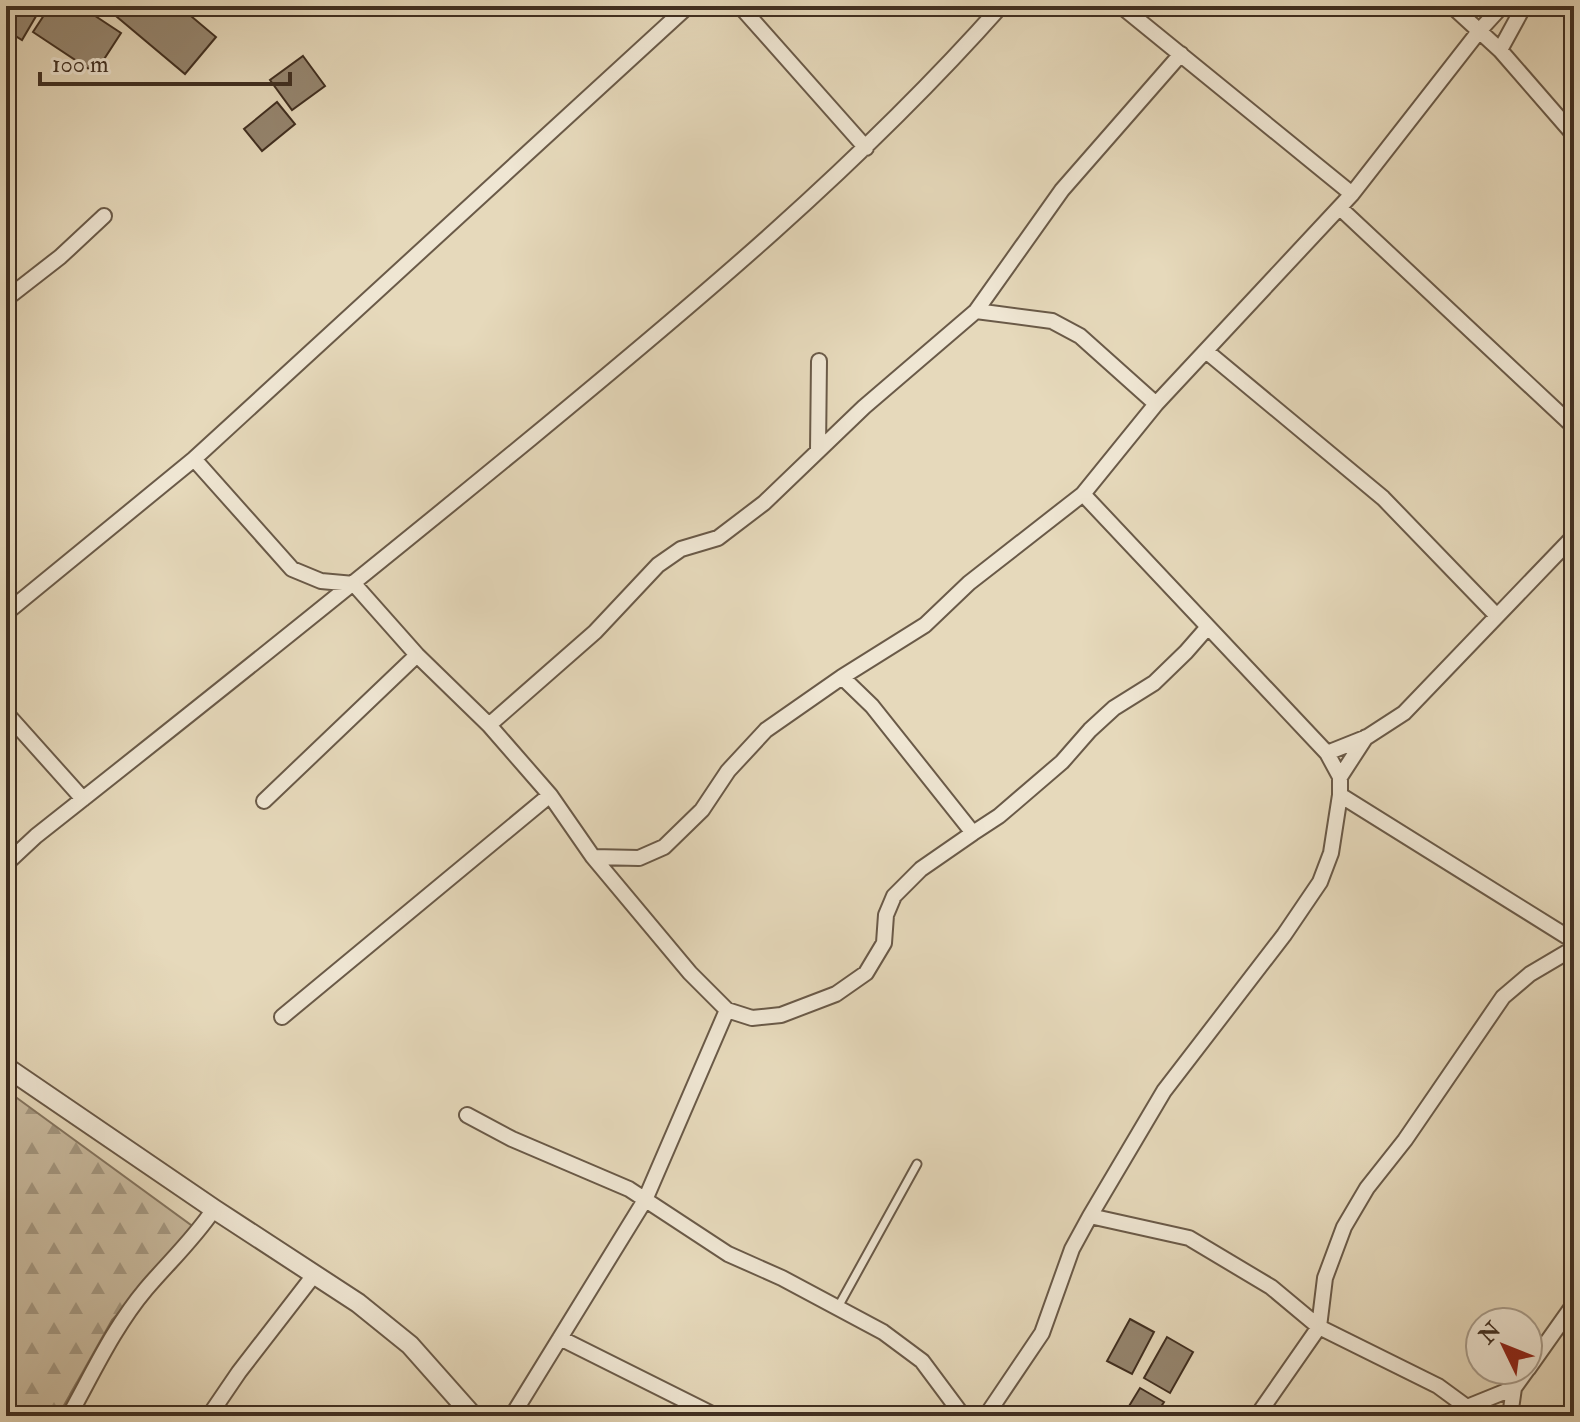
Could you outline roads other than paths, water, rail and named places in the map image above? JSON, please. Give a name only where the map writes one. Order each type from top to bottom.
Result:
[{"type":"street","points":[[6,613],[194,459],[688,6]]},
{"type":"street","points":[[740,6],[866,148]]},
{"type":"street","points":[[6,864],[36,836],[354,584],[684,313],[866,148],[1001,6]]},
{"type":"street","points":[[1121,6],[1352,194]]},
{"type":"street","points":[[1452,6],[1500,50],[1574,135]]},
{"type":"street","points":[[1500,50],[1524,7]]},
{"type":"street","points":[[593,857],[639,858],[664,847],[702,810],[728,771],[766,730],[925,625],[969,583],[1083,494],[1156,404],[1352,194],[1480,30],[1499,10],[1524,7]]},
{"type":"street","points":[[489,725],[595,632],[658,565],[681,549],[718,538],[764,503],[818,450],[976,311],[1062,190],[1181,54]]},
{"type":"street","points":[[1340,208],[1574,427]]},
{"type":"street","points":[[6,299],[60,257],[104,216]]},
{"type":"street","points":[[976,311],[1052,321],[1080,336],[1156,404]]},
{"type":"street","points":[[1206,351],[1383,498],[1497,616]]},
{"type":"street","points":[[818,450],[819,361]]},
{"type":"street","points":[[194,459],[292,569],[321,581],[354,584],[417,655],[489,725],[550,795],[593,857],[690,973],[727,1010],[752,1018],[781,1015],[836,994],[866,973],[884,943],[886,915],[894,896],[921,869],[999,816],[1062,762],[1114,708],[1154,683],[1207,628]]},
{"type":"street","points":[[986,1416],[1042,1333],[1072,1249],[1164,1091],[1284,935],[1320,882],[1331,853],[1340,795],[1340,777],[1327,753],[1083,494]]},
{"type":"street","points":[[1327,753],[1367,737],[1404,713],[1574,536]]},
{"type":"street","points":[[264,801],[417,655]]},
{"type":"street","points":[[842,677],[872,706],[973,833]]},
{"type":"street","points":[[6,713],[83,799]]},
{"type":"street","points":[[1340,777],[1367,737]]},
{"type":"street","points":[[282,1017],[550,795]]},
{"type":"street","points":[[1340,795],[1574,941]]},
{"type":"street","points":[[1257,1416],[1319,1327],[1325,1278],[1344,1227],[1367,1188],[1405,1140],[1503,997],[1530,974],[1574,948]]},
{"type":"street","points":[[512,1416],[645,1200],[727,1010]]},
{"type":"street","points":[[6,1067],[358,1303],[410,1345],[473,1416]]},
{"type":"street","points":[[467,1115],[512,1139],[629,1189],[728,1254],[782,1278],[883,1332],[922,1361],[963,1416]]},
{"type":"street","points":[[69,1416],[118,1328],[139,1299],[198,1234],[214,1209]]},
{"type":"street","points":[[1090,1216],[1189,1238],[1271,1287],[1319,1327],[1438,1386],[1473,1411],[1514,1388]]},
{"type":"street","points":[[209,1416],[314,1275]]},
{"type":"street","points":[[1544,1347],[1574,1304]]},
{"type":"street","points":[[560,1338],[716,1416]]},
{"type":"street","points":[[1510,1416],[1514,1388]]},
{"type":"lane","points":[[838,1307],[917,1164]]}]
